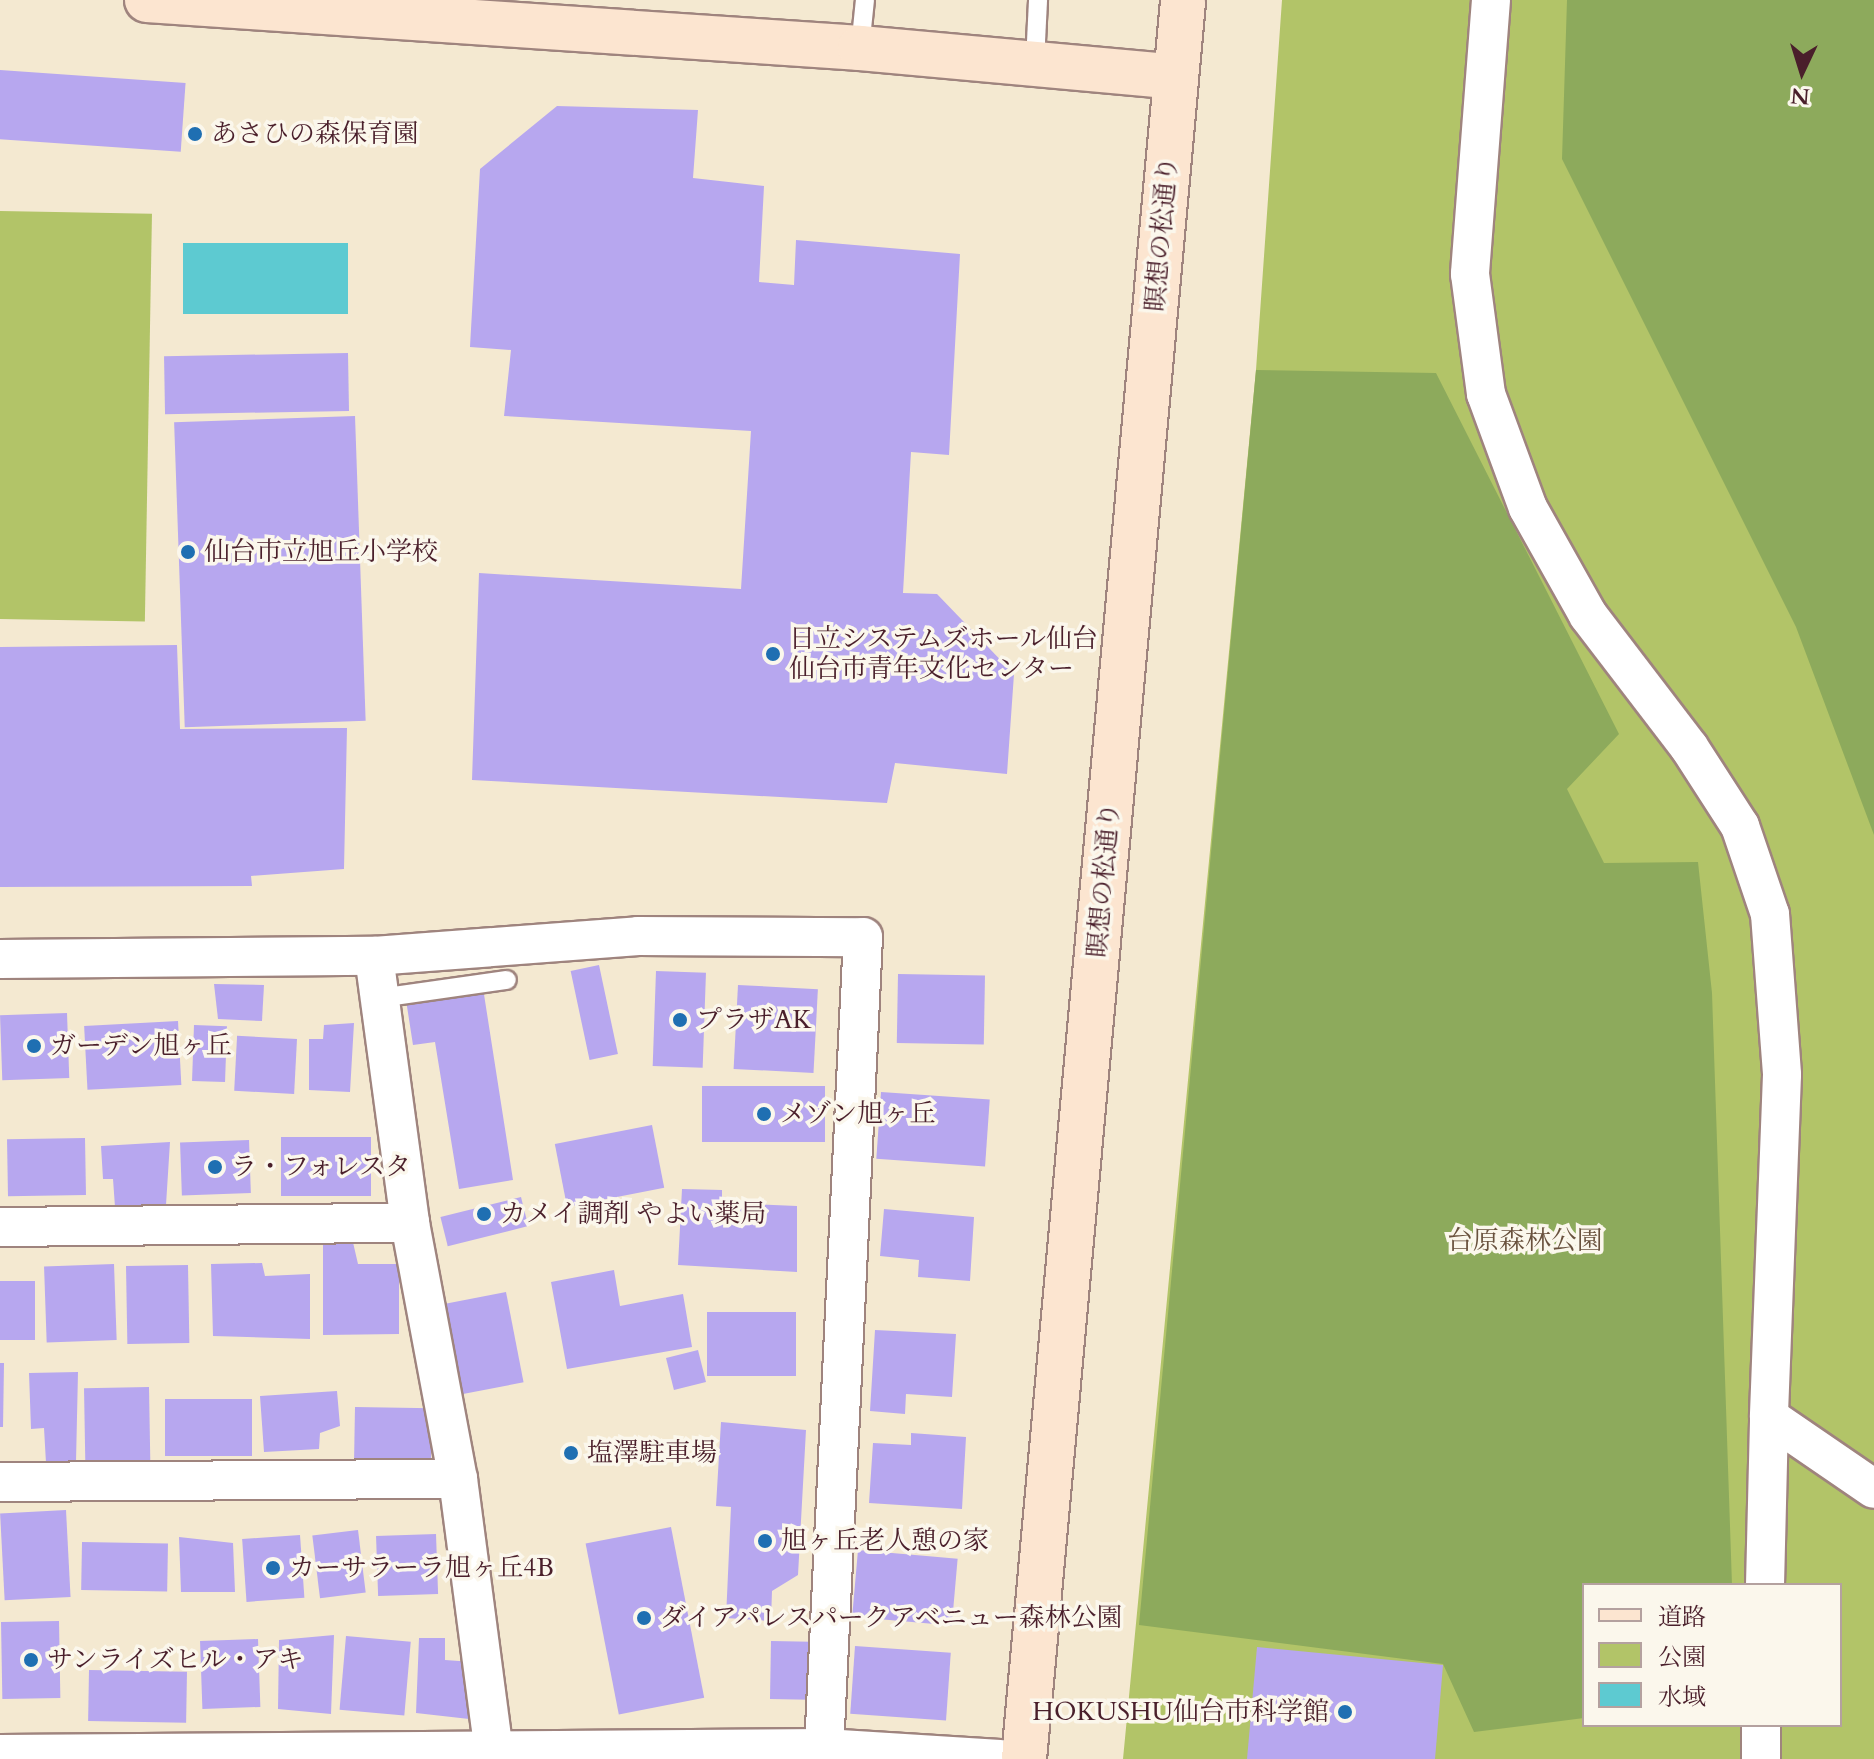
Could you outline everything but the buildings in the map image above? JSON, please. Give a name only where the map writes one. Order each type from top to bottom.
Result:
[{"type":"street","points":[[147,0],[526,12],[860,48],[1176,77]]},
{"type":"street","name":"瞑想の松通り","points":[[1024,1759],[1183,0]]},
{"type":"street","points":[[1491,0],[1462,271],[1486,394],[1528,508],[1588,615],[1689,747],[1740,826],[1770,914],[1782,1075],[1765,1583]]},
{"type":"street","points":[[0,959],[374,956],[638,936],[863,937],[824,1748]]},
{"type":"street","points":[[374,956],[410,1223],[458,1479],[495,1753]]},
{"type":"street","points":[[0,1227],[410,1223]]},
{"type":"street","points":[[1769,1417],[1874,1489]]},
{"type":"street","points":[[0,1482],[458,1479]]},
{"type":"street","points":[[1761,1727],[1761,1759]]},
{"type":"street","points":[[0,1754],[495,1753],[824,1748],[1000,1759]]},
{"type":"lane","points":[[860,48],[865,0]]},
{"type":"lane","points":[[1035,62],[1038,0]]},
{"type":"lane","points":[[380,998],[507,980]]},
{"type":"green space","name":"台原森林公園","points":[[1282,0],[1874,0],[1874,1759],[1123,1759],[1256,370]]},
{"type":"green space","points":[[1567,0],[1874,0],[1874,835],[1796,627],[1562,159]]},
{"type":"green space","points":[[0,211],[152,214],[145,622],[0,619]]},
{"type":"green space","points":[[1256,370],[1436,373],[1619,734],[1567,789],[1604,863],[1698,862],[1712,993],[1732,1583],[1582,1583],[1582,1718],[1474,1732],[1443,1664],[1139,1625]]},
{"type":"water","points":[[183,243],[348,243],[348,314],[183,314]]},
{"type":"place","name":"あさひの森保育園","points":[[195,134]]},
{"type":"place","name":"仙台市立旭丘小学校","points":[[188,552]]},
{"type":"place","name":"日立システムズホール仙台 仙台市青年文化センター","points":[[773,654]]},
{"type":"place","name":"プラザAK","points":[[680,1020]]},
{"type":"place","name":"ガーデン旭ヶ丘","points":[[34,1046]]},
{"type":"place","name":"メゾン旭ヶ丘","points":[[764,1114]]},
{"type":"place","name":"ラ・フォレスタ","points":[[215,1167]]},
{"type":"place","name":"カメイ調剤 やよい薬局","points":[[484,1214]]},
{"type":"place","name":"塩澤駐車場","points":[[571,1453]]},
{"type":"place","name":"旭ヶ丘老人憩の家","points":[[765,1541]]},
{"type":"place","name":"カーサラーラ旭ヶ丘4B","points":[[273,1568]]},
{"type":"place","name":"ダイアパレスパークアベニュー森林公園","points":[[644,1618]]},
{"type":"place","name":"サンライズヒル・アキ","points":[[31,1660]]},
{"type":"place","name":"HOKUSHU仙台市科学館","points":[[1345,1712]]}]
